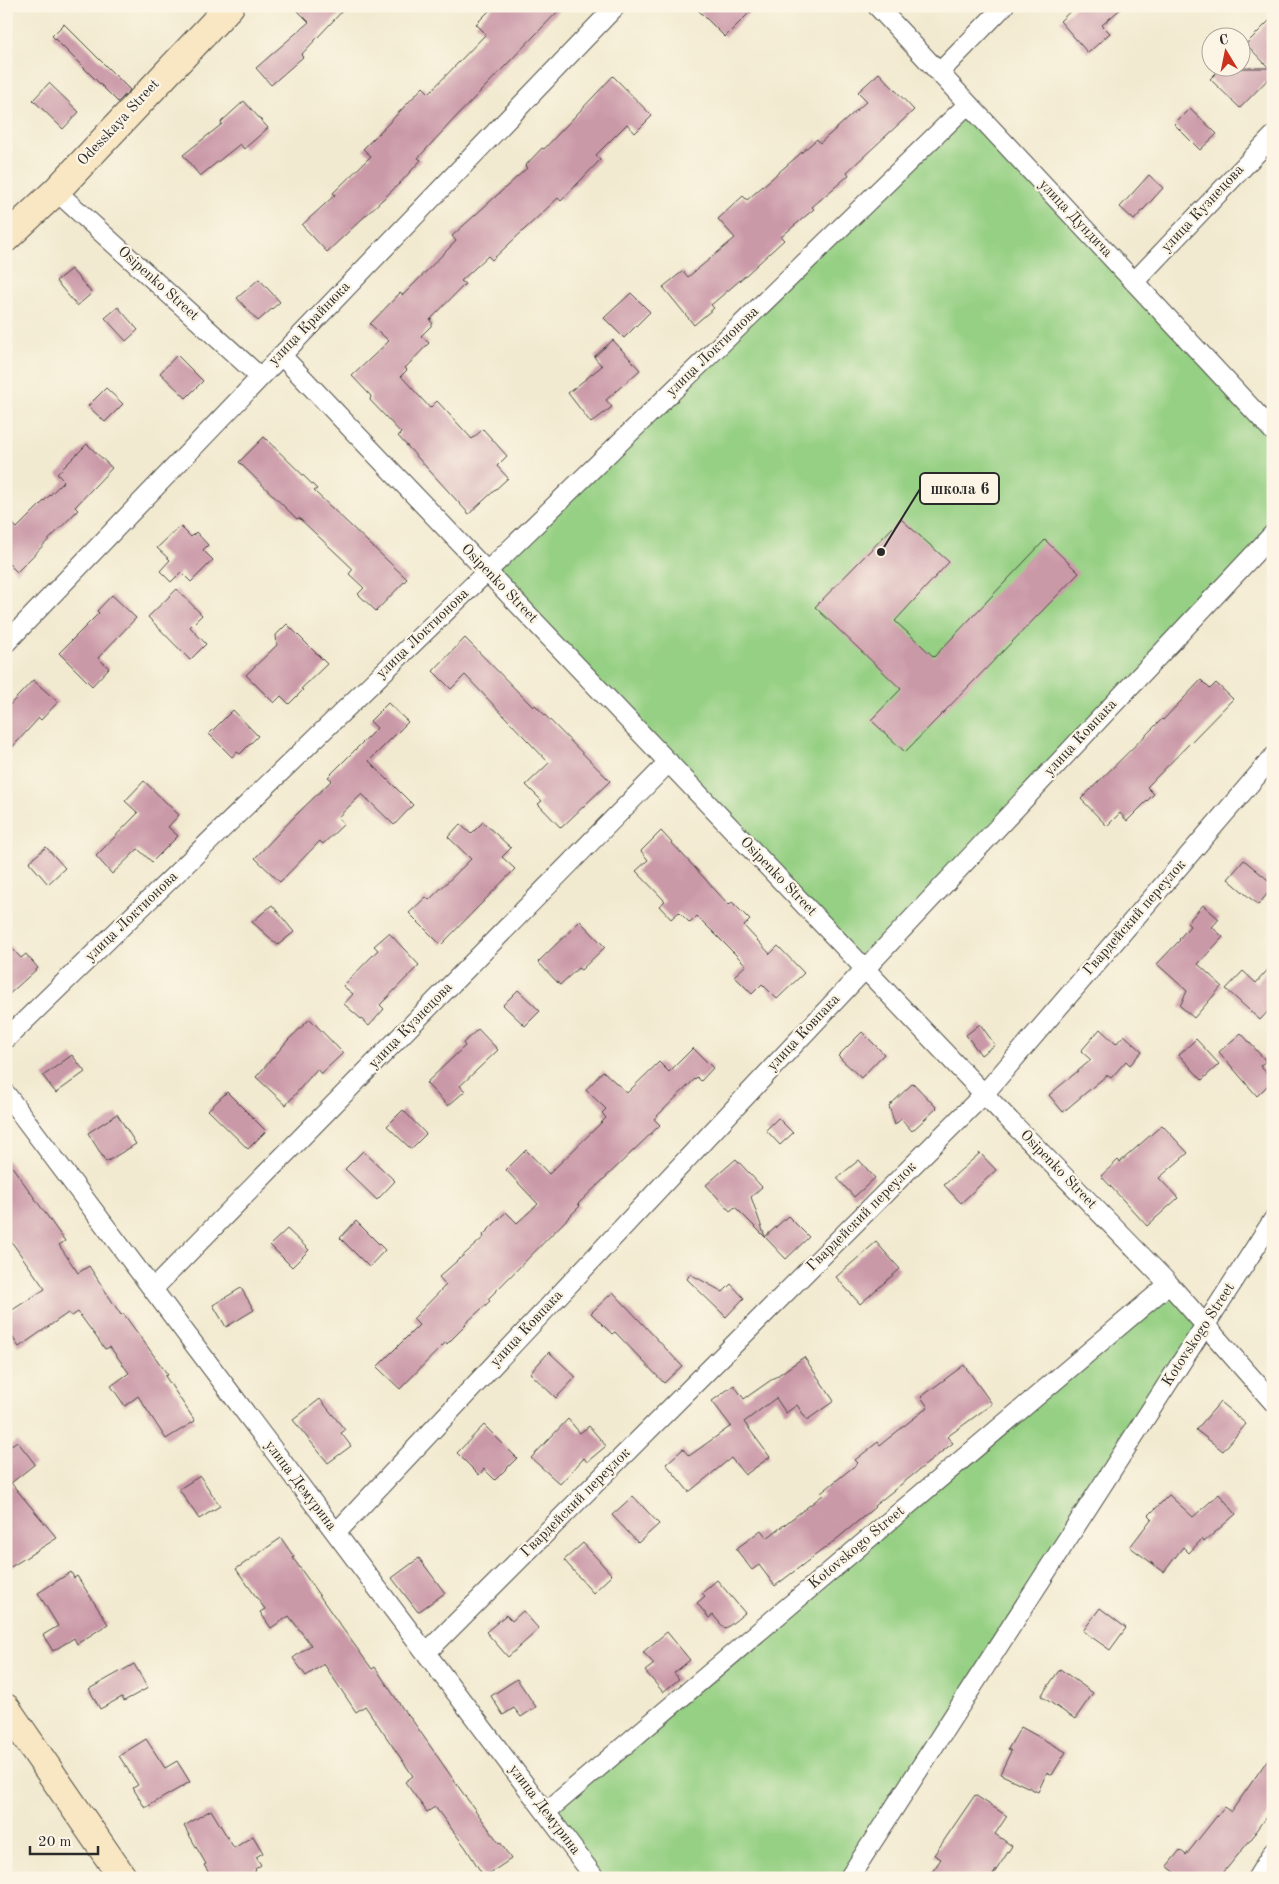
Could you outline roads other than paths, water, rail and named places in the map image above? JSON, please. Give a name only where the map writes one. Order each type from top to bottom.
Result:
[{"type":"main road","name":"Odesskaya Street","points":[[6,238],[56,191],[230,6]]},
{"type":"main road","points":[[6,1708],[123,1878]]},
{"type":"street","name":"улица Крайнюка","points":[[6,643],[616,6]]},
{"type":"street","name":"улица Дундича","points":[[877,6],[1273,431]]},
{"type":"street","points":[[939,73],[1004,6]]},
{"type":"street","name":"улица Локтионова","points":[[6,1039],[968,104]]},
{"type":"street","name":"улица Кузнецова","points":[[1134,282],[1273,136]]},
{"type":"street","name":"Osipenko Street","points":[[56,191],[260,377]]},
{"type":"street","name":"Osipenko Street","points":[[281,354],[984,1094],[1169,1284],[1204,1326],[1273,1402]]},
{"type":"street","name":"улица Ковпака","points":[[336,1533],[1273,534]]},
{"type":"street","name":"Гвардейский переулок","points":[[426,1653],[984,1094],[1273,757]]},
{"type":"street","name":"улица Кузнецова","points":[[153,1289],[669,762]]},
{"type":"street","name":"улица Демурина","points":[[6,1094],[595,1878]]},
{"type":"street","name":"Kotovskogo Street","points":[[849,1878],[1273,1220]]},
{"type":"street","name":"Kotovskogo Street","points":[[546,1812],[1169,1284]]},
{"type":"street","points":[[1257,1878],[1273,1852]]},
{"type":"place","name":"школа 6","points":[[881,552]]}]
